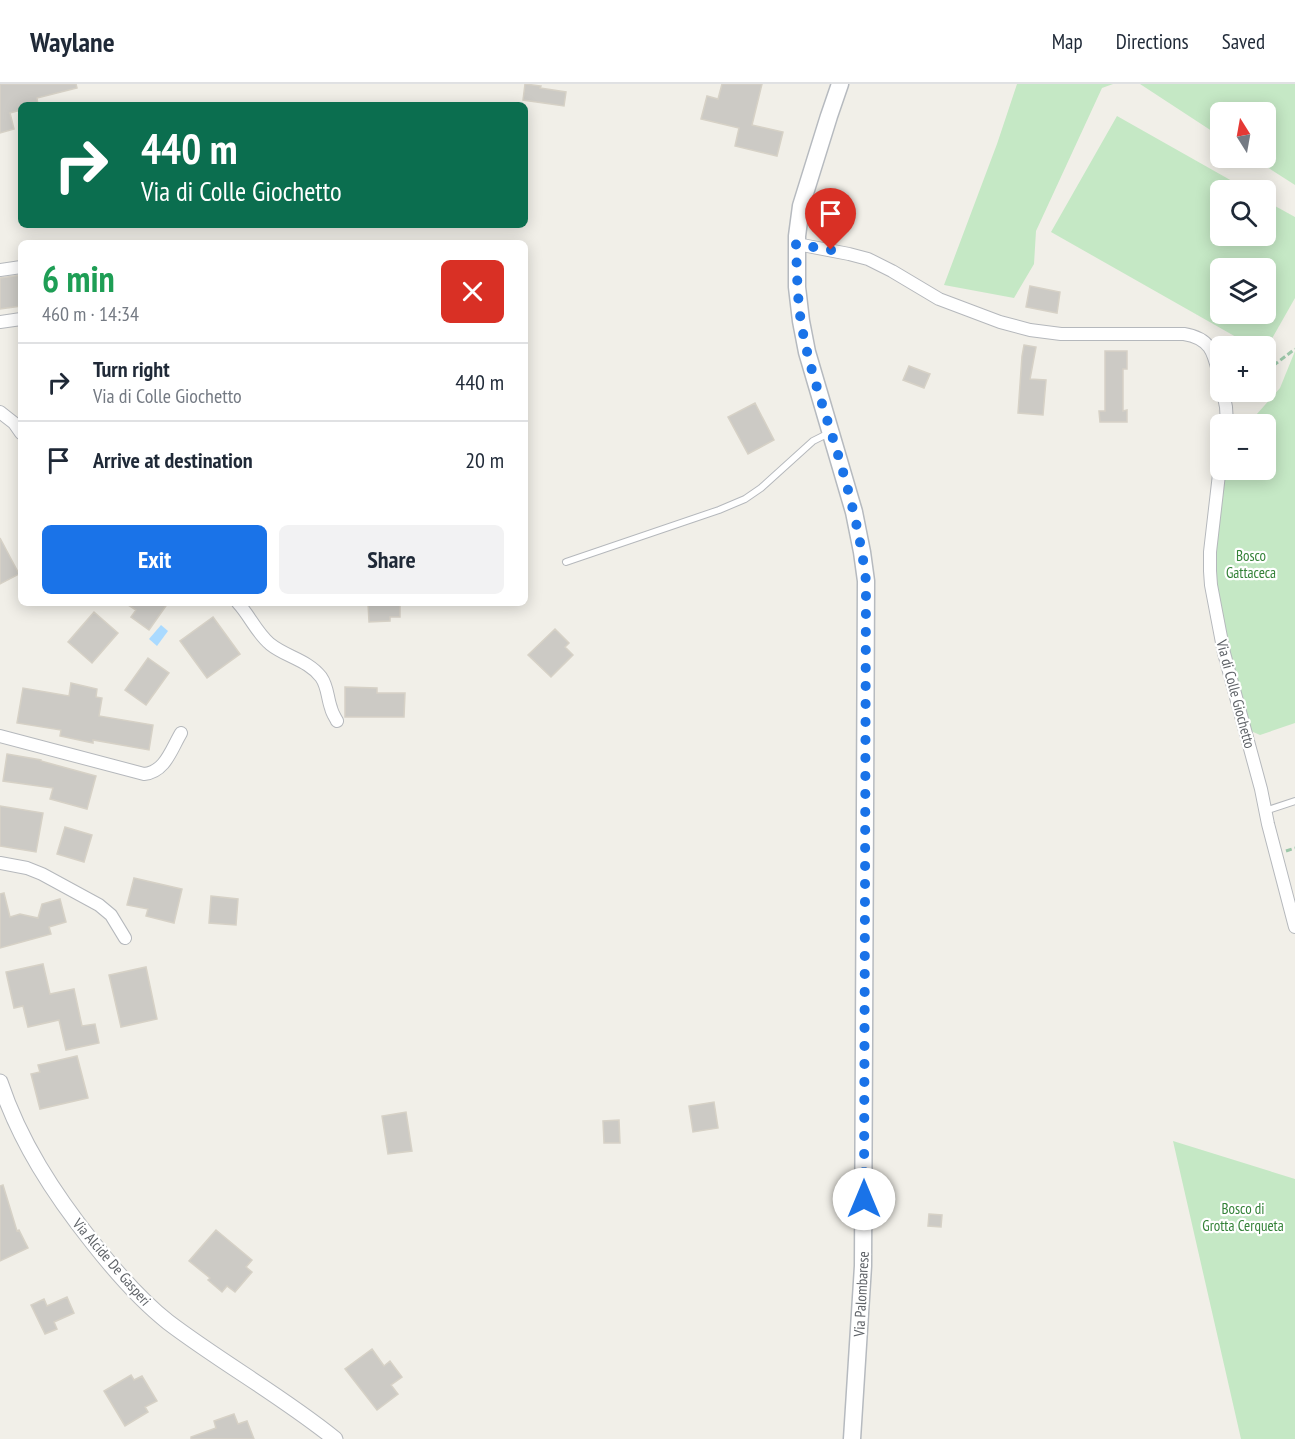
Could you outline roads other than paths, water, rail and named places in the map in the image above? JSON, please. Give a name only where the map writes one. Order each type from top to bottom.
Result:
[{"type":"main road","name":"Via Palombarese","points":[[840,84],[804,195],[796,244],[801,321],[810,364],[854,512],[864,566],[866,598],[863,1266],[852,1439]]},
{"type":"street","points":[[796,244],[868,259],[939,299],[1000,322],[1030,330],[1061,334],[1184,334],[1204,341],[1210,349]]},
{"type":"street","points":[[0,270],[18,267]]},
{"type":"street","points":[[0,322],[18,319]]},
{"type":"street","points":[[0,412],[18,428]]},
{"type":"street","name":"Via di Colle Giochetto","points":[[1218,480],[1210,576],[1224,653],[1260,784],[1265,812],[1295,927]]},
{"type":"street","points":[[240,606],[266,640],[309,665],[319,675],[326,687],[337,721]]},
{"type":"street","points":[[0,736],[144,774],[153,773],[160,768],[181,733]]},
{"type":"street","points":[[0,863],[35,871],[99,905],[111,915],[125,938]]},
{"type":"street","name":"Via Alcide De Gasperi","points":[[0,1082],[12,1112],[47,1181],[97,1248],[134,1291],[169,1323],[335,1439]]},
{"type":"lane","points":[[566,562],[740,502],[761,488],[813,441],[832,433]]},
{"type":"lane","points":[[1265,812],[1295,801]]},
{"type":"water","points":[[161,625],[168,631],[157,646],[149,639]]},
{"type":"park label","name":"Bosco Gattaceca","points":[[1251,564]]},
{"type":"park label","name":"Bosco di Grotta Cerqueta","points":[[1243,1216]]}]
